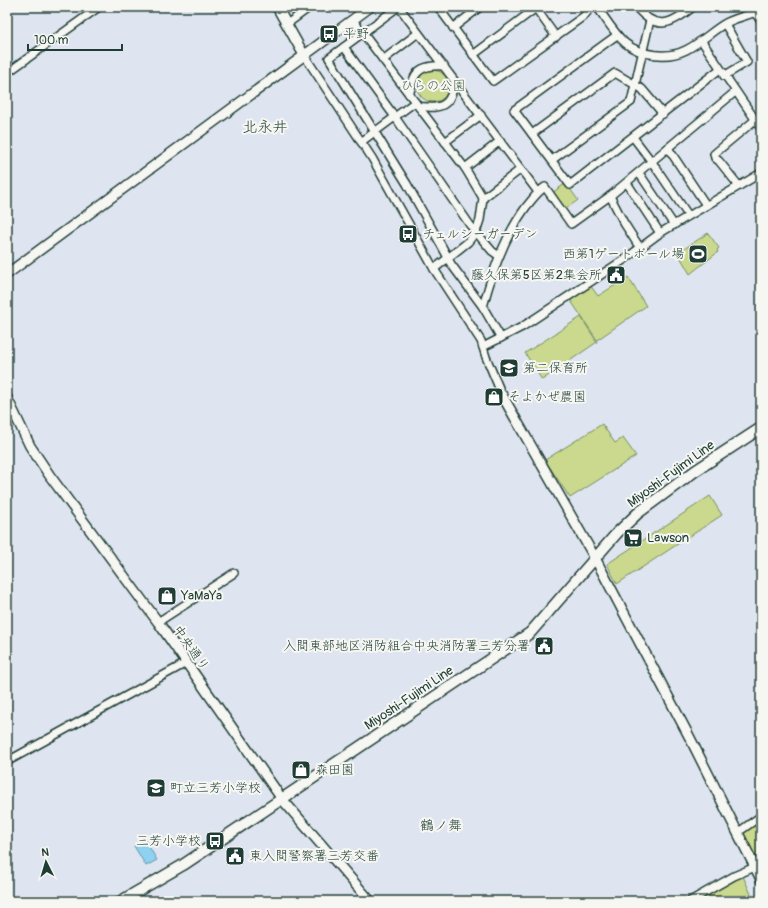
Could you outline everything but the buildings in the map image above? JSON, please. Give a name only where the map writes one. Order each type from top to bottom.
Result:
[{"type":"main road","name":"Miyoshi-Fujimi Line","points":[[122,901],[183,865],[530,633],[595,558],[638,513],[695,471],[761,428]]},
{"type":"street","points":[[7,73],[99,7]]},
{"type":"street","points":[[277,7],[304,55],[385,181],[434,269],[481,341],[502,395],[595,558],[690,738],[761,879]]},
{"type":"street","points":[[287,24],[310,7]]},
{"type":"street","points":[[7,274],[370,7]]},
{"type":"street","points":[[501,338],[483,307],[450,264],[407,184],[329,58],[398,7],[538,192]]},
{"type":"street","points":[[438,7],[493,81],[584,16],[591,7]]},
{"type":"street","points":[[453,28],[480,7]]},
{"type":"street","points":[[597,7],[617,34],[626,43],[643,52],[658,55],[672,54],[686,50],[737,17],[757,12]]},
{"type":"street","points":[[637,7],[650,20],[657,23],[672,22],[693,7]]},
{"type":"street","points":[[748,7],[757,12],[761,21]]},
{"type":"street","points":[[473,55],[536,8],[556,37]]},
{"type":"street","points":[[353,20],[465,168],[483,198],[480,220],[476,232],[468,242],[434,269]]},
{"type":"street","points":[[552,160],[631,102],[650,20]]},
{"type":"street","points":[[724,24],[747,62],[724,76]]},
{"type":"street","points":[[383,60],[418,33]]},
{"type":"street","points":[[617,34],[514,110],[570,185],[720,69]]},
{"type":"street","points":[[701,40],[724,76],[761,128]]},
{"type":"street","points":[[344,47],[395,117],[470,226],[492,251],[499,256]]},
{"type":"street","points":[[409,94],[414,78],[420,70],[428,66],[444,66]]},
{"type":"street","points":[[532,134],[615,73],[635,84],[647,93],[663,114]]},
{"type":"street","points":[[361,142],[395,117],[417,105],[437,107],[444,104],[451,96],[455,82]]},
{"type":"street","points":[[483,307],[490,279],[499,256],[512,229],[538,192],[545,187],[571,224],[627,183],[735,92]]},
{"type":"street","points":[[445,142],[481,116]]},
{"type":"street","points":[[739,186],[715,158],[714,154],[755,120]]},
{"type":"street","points":[[633,137],[688,215]]},
{"type":"street","points":[[465,168],[500,141]]},
{"type":"street","points":[[668,148],[706,205]]},
{"type":"street","points":[[483,198],[521,169]]},
{"type":"street","points":[[639,173],[674,225]]},
{"type":"street","points":[[483,347],[546,311],[688,215],[761,173]]},
{"type":"street","points":[[627,183],[660,234]]},
{"type":"street","points":[[610,196],[624,223],[640,248]]},
{"type":"street","name":"中央通り","points":[[7,398],[30,446],[50,476],[158,622],[282,799],[370,901]]},
{"type":"street","points":[[158,622],[234,573]]},
{"type":"street","points":[[8,762],[186,663]]},
{"type":"street","points":[[737,833],[761,816]]},
{"type":"street","points":[[690,901],[734,876],[755,867]]},
{"type":"green space","name":"ひらの公園","points":[[430,70],[436,70],[446,77],[449,86],[448,92],[442,99],[436,102],[430,102],[420,95],[417,89],[417,83],[424,73]]},
{"type":"green space","points":[[566,183],[578,200],[566,209],[552,193]]},
{"type":"green space","name":"西第1ゲートボール場","points":[[708,233],[719,248],[717,250],[718,252],[690,274],[679,255],[684,249]]},
{"type":"green space","points":[[628,277],[646,306],[597,340],[569,298],[590,285],[598,296]]},
{"type":"green space","points":[[581,317],[597,342],[542,380],[525,353]]},
{"type":"green space","points":[[602,424],[615,443],[623,438],[636,456],[570,498],[545,460]]},
{"type":"green space","points":[[710,496],[722,515],[617,584],[607,564]]},
{"type":"green space","points":[[761,819],[761,868],[743,832]]},
{"type":"green space","points":[[743,876],[754,901],[697,901]]},
{"type":"water","points":[[145,840],[157,860],[146,866],[134,846]]},
{"type":"place","name":"平野","points":[[329,34]]},
{"type":"place","name":"チェルシーガーデン","points":[[408,234]]},
{"type":"place","name":"西第1ゲートボール場","points":[[698,254]]},
{"type":"place","name":"藤久保第5区第2集会所","points":[[616,275]]},
{"type":"place","name":"第二保育所","points":[[509,368]]},
{"type":"place","name":"そよかぜ農園","points":[[494,397]]},
{"type":"place","name":"Lawson","points":[[633,538]]},
{"type":"place","name":"YaMaYa","points":[[167,596]]},
{"type":"place","name":"入間東部地区消防組合中央消防署三芳分署","points":[[544,646]]},
{"type":"place","name":"森田園","points":[[301,770]]},
{"type":"place","name":"町立三芳小学校","points":[[156,788]]},
{"type":"place","name":"三芳小学校","points":[[215,841]]},
{"type":"place","name":"東入間警察署三芳交番","points":[[235,856]]},
{"type":"district","name":"北永井","points":[[265,127]]},
{"type":"district","name":"鶴ノ舞","points":[[441,825]]}]
